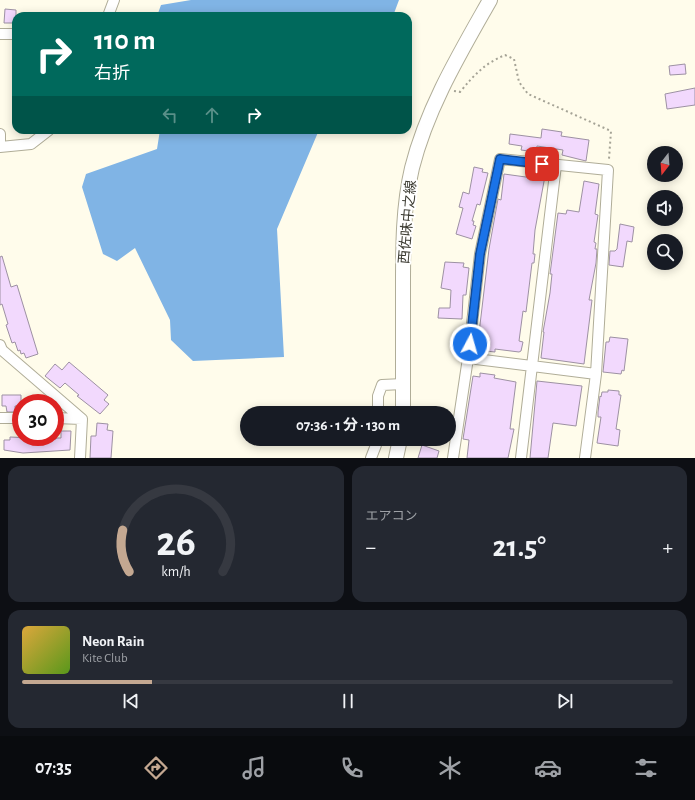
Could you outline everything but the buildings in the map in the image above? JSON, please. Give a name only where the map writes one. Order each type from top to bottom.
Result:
[{"type":"main road","name":"西佐味中之線","points":[[403,406],[405,215],[412,168],[441,90],[490,0]]},
{"type":"main road","points":[[396,458],[399,446]]},
{"type":"street","points":[[110,12],[114,0]]},
{"type":"street","points":[[0,34],[12,34]]},
{"type":"street","points":[[0,134],[0,147],[31,144],[44,134]]},
{"type":"street","points":[[453,458],[468,358],[480,254],[500,159],[608,170],[596,374],[585,458]]},
{"type":"street","points":[[521,458],[556,165]]},
{"type":"street","points":[[1,348],[82,419]]},
{"type":"street","points":[[468,358],[596,374]]},
{"type":"street","points":[[378,406],[378,396],[382,385],[403,384]]},
{"type":"street","points":[[0,418],[12,418]]},
{"type":"street","points":[[64,418],[82,419]]},
{"type":"street","points":[[80,458],[82,419]]},
{"type":"street","points":[[371,458],[376,446]]},
{"type":"path","points":[[441,90],[460,92],[477,72],[493,60],[505,55],[514,59],[519,82],[528,94],[611,131],[608,170]]},
{"type":"water","points":[[191,0],[399,0],[394,12],[158,12],[161,5]]},
{"type":"water","points":[[159,134],[317,134],[277,229],[284,357],[193,361],[171,340],[170,320],[135,248],[117,261],[103,254],[82,187],[86,174],[157,149]]},
{"type":"route","points":[[470,344],[480,254],[500,159],[542,164]]}]
